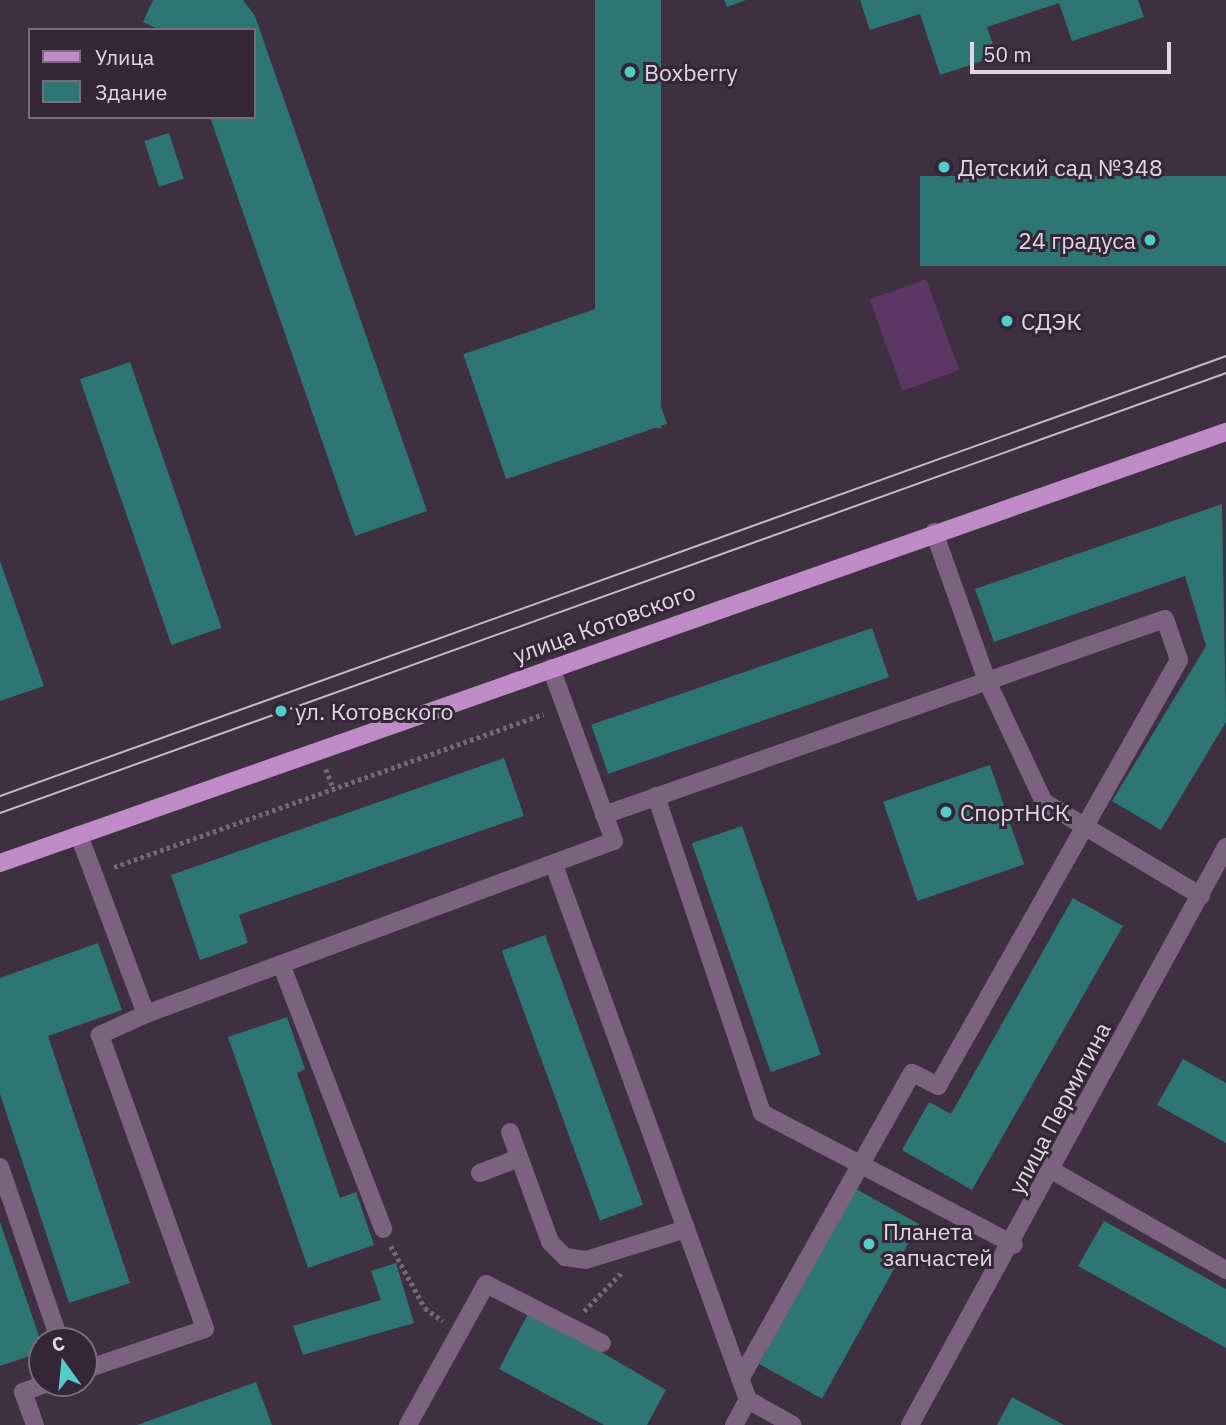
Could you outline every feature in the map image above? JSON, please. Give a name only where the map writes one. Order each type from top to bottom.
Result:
[{"type":"main road","name":"улица Котовского","points":[[0,863],[934,532],[1226,432]]},
{"type":"street","points":[[934,532],[987,681],[1044,802],[1200,896]]},
{"type":"street","points":[[604,815],[1164,619],[1179,660],[939,1086],[912,1073],[740,1379]]},
{"type":"street","points":[[98,1365],[205,1329],[100,1035],[146,1014],[614,841],[551,668]]},
{"type":"street","points":[[656,796],[762,1113],[1014,1245]]},
{"type":"street","points":[[79,835],[146,1014]]},
{"type":"street","name":"улица Пермитина","points":[[910,1425],[1014,1245],[1226,847]]},
{"type":"street","points":[[554,865],[748,1401],[793,1425]]},
{"type":"street","points":[[281,964],[383,1229]]},
{"type":"street","points":[[510,1132],[550,1242],[565,1257],[586,1260],[686,1229]]},
{"type":"street","points":[[480,1173],[519,1158]]},
{"type":"street","points":[[0,1167],[55,1327]]},
{"type":"street","points":[[1053,1171],[1226,1270]]},
{"type":"street","points":[[408,1425],[486,1284],[602,1343]]},
{"type":"street","points":[[28,1390],[23,1392],[35,1425]]},
{"type":"street","points":[[734,1425],[748,1401]]},
{"type":"path","points":[[93,874],[565,707]]},
{"type":"path","points":[[402,1266],[425,1308],[460,1333]]},
{"type":"path","points":[[568,1325],[626,1269]]},
{"type":"shaded area","points":[[926,279],[959,370],[903,391],[870,300]]},
{"type":"building","points":[[153,0],[243,0],[255,16],[427,511],[355,536],[211,119],[256,119],[256,28],[156,28],[143,22]]},
{"type":"building","points":[[595,0],[661,0],[661,428],[595,428]]},
{"type":"building","points":[[724,0],[746,0],[727,7]]},
{"type":"building","points":[[860,0],[1138,0],[1144,17],[1072,41],[1059,3],[987,27],[997,56],[940,75],[920,14],[870,30]]},
{"type":"building","points":[[169,133],[184,179],[159,187],[144,141]]},
{"type":"building","points":[[920,176],[1226,176],[1226,266],[920,266]]},
{"type":"building","points":[[624,299],[667,424],[506,479],[463,354]]},
{"type":"building","points":[[130,362],[221,628],[171,645],[80,379]]},
{"type":"building","points":[[1222,504],[1226,722],[1161,830],[1112,801],[1206,646],[1185,576],[994,642],[975,589]]},
{"type":"building","points":[[0,561],[44,686],[0,701]]},
{"type":"building","points":[[872,628],[889,677],[608,774],[591,725]]},
{"type":"building","points":[[504,758],[524,816],[239,915],[248,943],[200,960],[171,875]]},
{"type":"building","points":[[990,765],[1024,864],[917,901],[883,802]]},
{"type":"building","points":[[742,826],[821,1055],[771,1072],[692,843]]},
{"type":"building","points":[[1073,898],[1123,926],[972,1190],[902,1150],[929,1102],[951,1114]]},
{"type":"building","points":[[545,935],[643,1205],[600,1220],[502,951]]},
{"type":"building","points":[[98,943],[122,1010],[48,1036],[130,1283],[69,1303],[0,1094],[0,978]]},
{"type":"building","points":[[287,1017],[305,1069],[297,1073],[340,1198],[356,1192],[374,1245],[308,1268],[228,1037]]},
{"type":"building","points":[[1183,1059],[1226,1083],[1226,1143],[1157,1105]]},
{"type":"building","points":[[856,1189],[919,1224],[822,1399],[759,1364]]},
{"type":"building","points":[[1104,1221],[1226,1289],[1226,1348],[1078,1266]]},
{"type":"building","points":[[0,1222],[36,1327],[28,1327],[28,1357],[0,1366]]},
{"type":"building","points":[[396,1263],[414,1323],[303,1355],[293,1326],[381,1300],[371,1271]]},
{"type":"building","points":[[530,1310],[666,1390],[647,1425],[604,1425],[499,1369]]},
{"type":"building","points":[[256,1382],[272,1425],[137,1425]]},
{"type":"building","points":[[1012,1397],[1064,1425],[997,1425]]},
{"type":"tram line","points":[[0,796],[1226,356]]},
{"type":"tram line","points":[[0,813],[1226,373]]},
{"type":"place","name":"Boxberry","points":[[630,72]]},
{"type":"place","name":"Детский сад №348","points":[[944,167]]},
{"type":"place","name":"24 градуса","points":[[1150,240]]},
{"type":"place","name":"СДЭК","points":[[1007,321]]},
{"type":"place","name":"ул. Котовского","points":[[281,711]]},
{"type":"place","name":"СпортНСК","points":[[946,812]]},
{"type":"place","name":"Планета запчастей","points":[[869,1244]]}]
